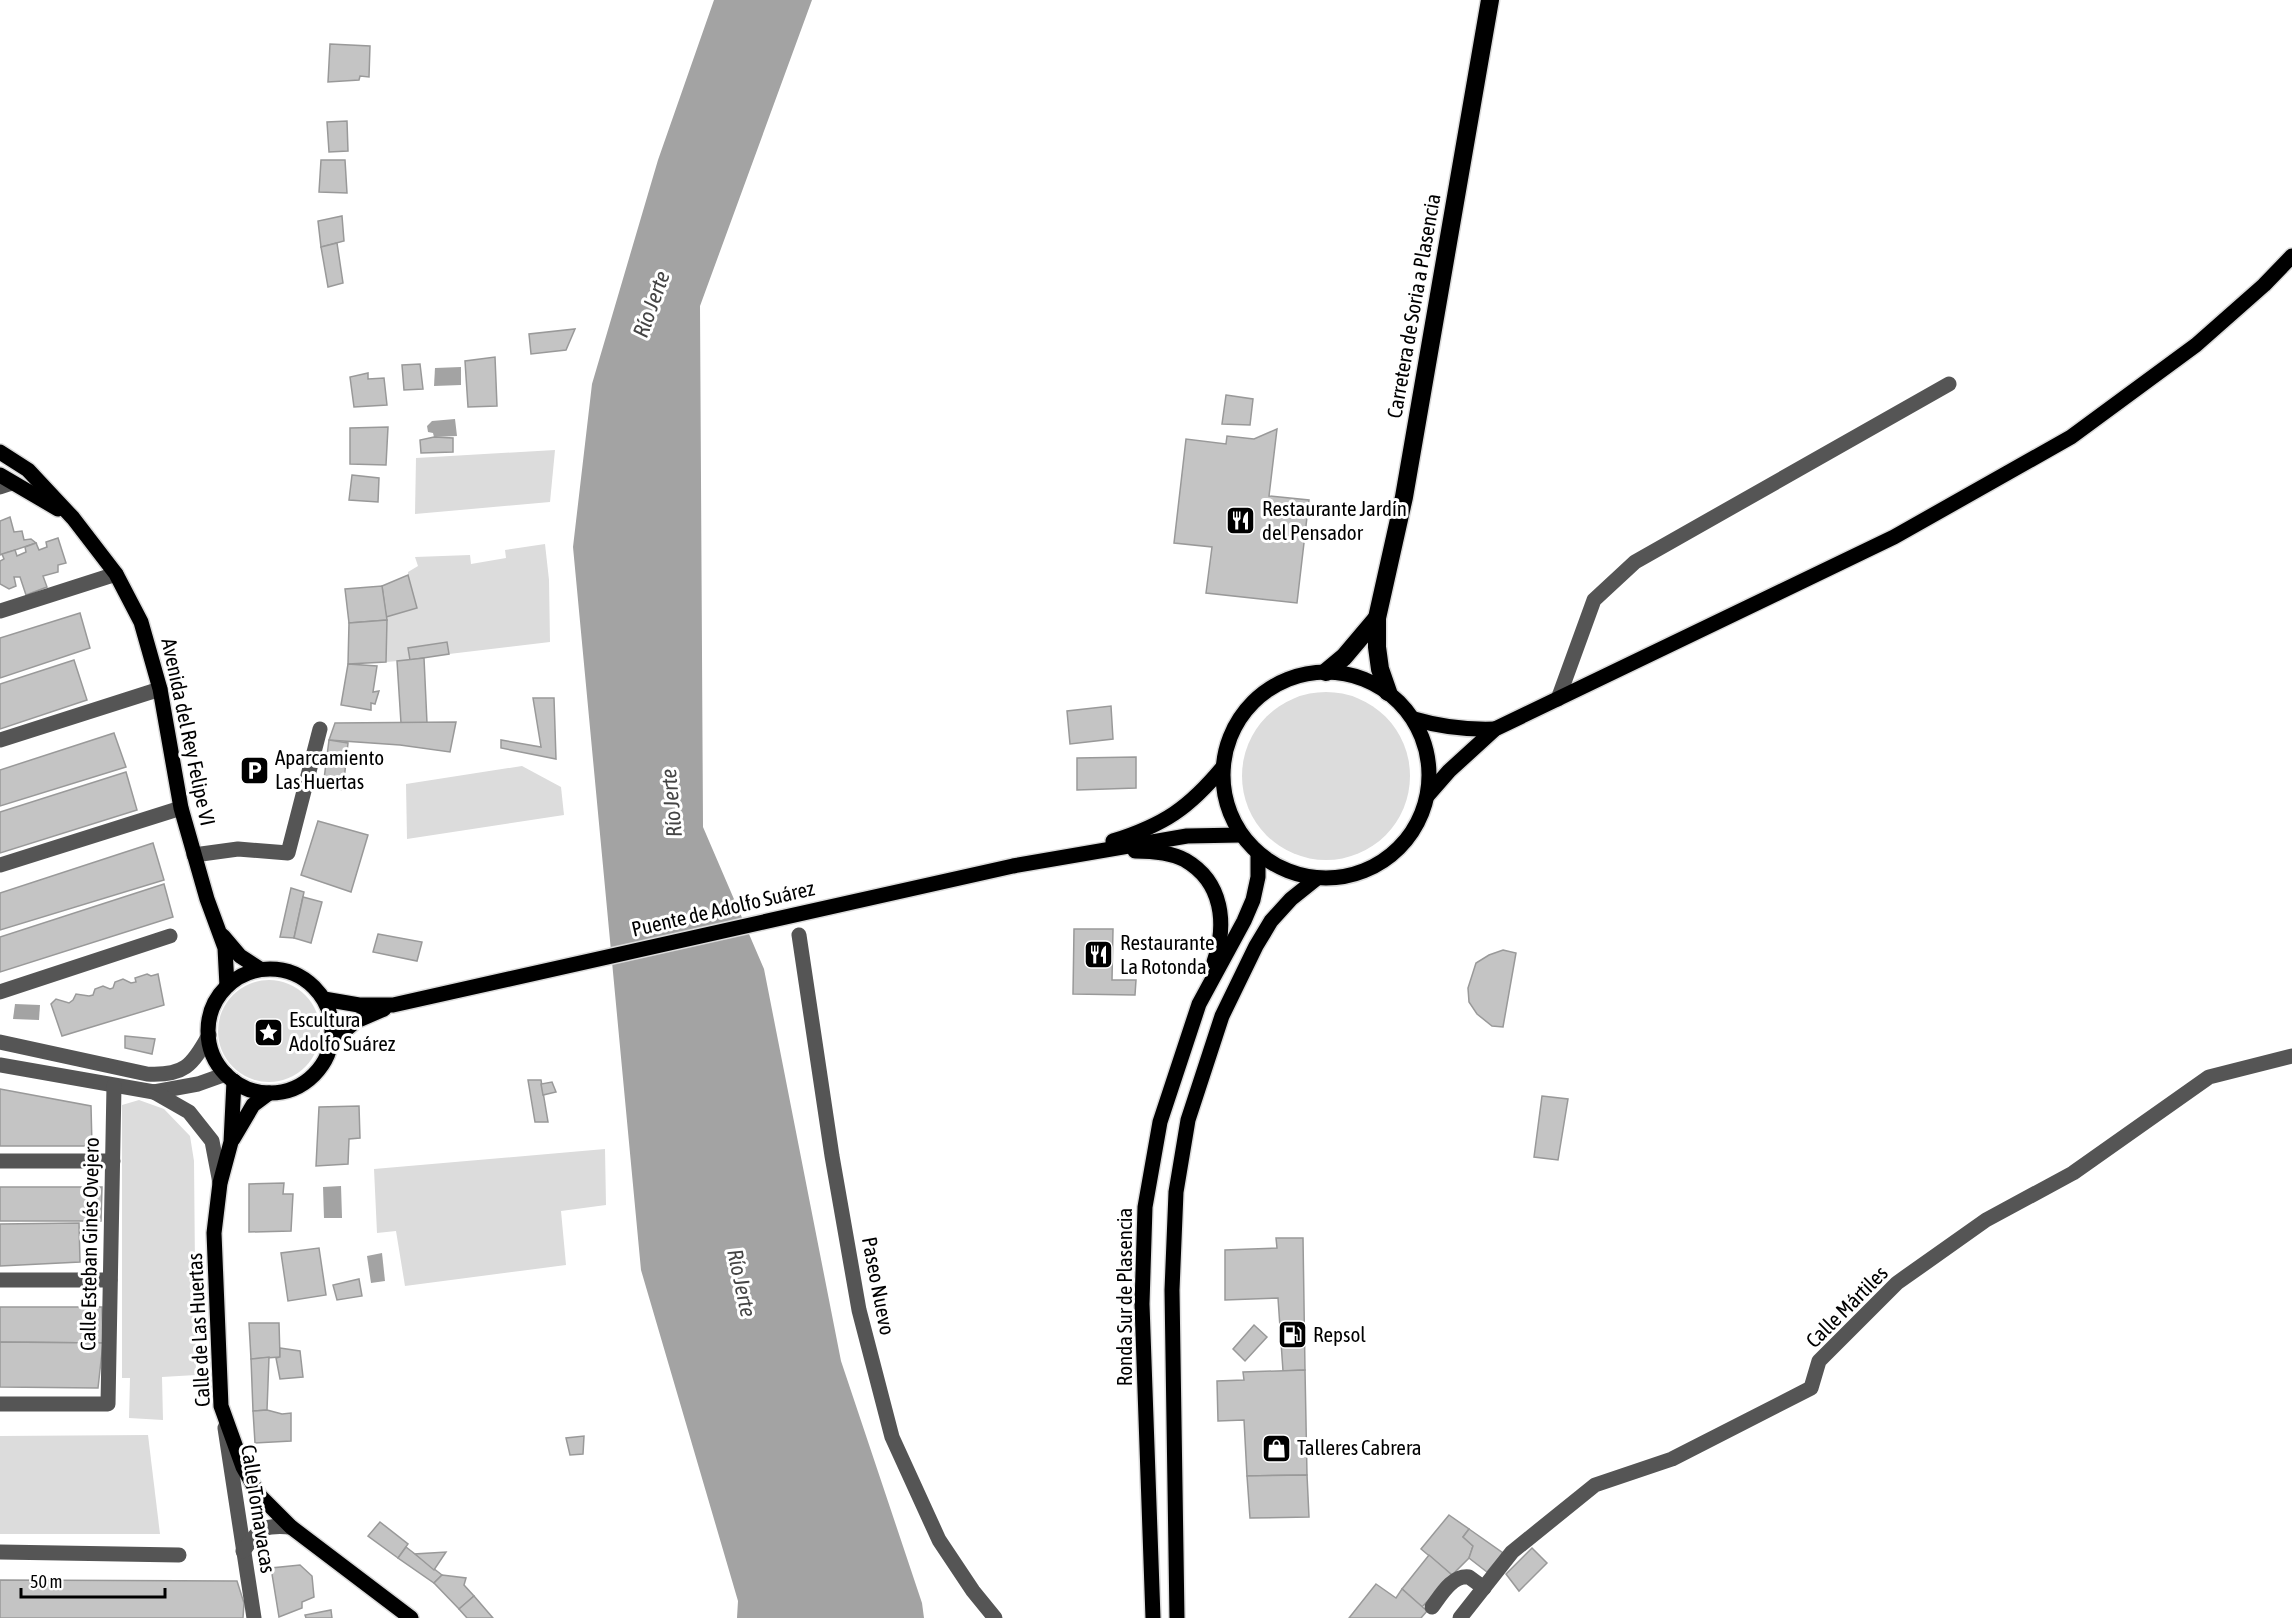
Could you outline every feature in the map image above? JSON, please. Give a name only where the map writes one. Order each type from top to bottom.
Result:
[{"type":"highway","name":"Carretera de Soria a Plasencia","points":[[1377,618],[1404,497],[1490,0]]},
{"type":"highway","points":[[1326,672],[1344,657],[1377,618]]},
{"type":"highway","points":[[1377,618],[1380,669],[1388,692]]},
{"type":"main road","points":[[1428,795],[1449,771],[1495,729],[1894,537],[2071,437],[2196,345],[2264,285],[2292,256]]},
{"type":"main road","name":"Avenida del Rey Felipe VI","points":[[0,452],[27,470],[73,518],[116,574],[141,622],[160,688],[181,808],[207,899],[221,934]]},
{"type":"main road","name":"Avenida del Rey Felipe VI","points":[[4,482],[73,518]]},
{"type":"main road","points":[[1326,672],[1358,676],[1388,692],[1402,704],[1414,720],[1421,733],[1429,764],[1428,795],[1422,816],[1411,835],[1379,864],[1349,876],[1317,879],[1285,871],[1258,854],[1241,835],[1226,802],[1223,767],[1230,737],[1245,711],[1268,690],[1296,676],[1326,672]]},
{"type":"main road","points":[[1414,720],[1441,727],[1473,730],[1495,729]]},
{"type":"main road","points":[[1063,856],[1146,831],[1178,812],[1194,799],[1223,767]]},
{"type":"main road","points":[[1063,856],[1187,836],[1241,835]]},
{"type":"main road","points":[[1111,849],[1157,852],[1184,859],[1200,872],[1214,892],[1222,915],[1221,942],[1199,1004]]},
{"type":"main road","name":"Ronda Sur de Plasencia","points":[[1153,1618],[1142,1304],[1145,1207],[1160,1122],[1199,1004],[1253,900],[1258,877],[1258,854]]},
{"type":"main road","name":"Puente de Adolfo Suárez","points":[[396,1004],[1063,856]]},
{"type":"main road","points":[[1177,1618],[1172,1290],[1176,1192],[1188,1120],[1220,1023],[1256,946],[1291,898],[1317,879]]},
{"type":"main road","points":[[221,934],[240,956],[260,969]]},
{"type":"main road","points":[[221,934],[225,948],[227,986]]},
{"type":"main road","points":[[260,969],[279,969],[297,974],[312,984],[324,999],[330,1012],[331,1042],[326,1059],[309,1078],[286,1091],[269,1093],[251,1090],[230,1078],[217,1062],[208,1035],[210,1017],[216,1000],[227,986],[242,975],[260,969]]},
{"type":"main road","points":[[324,999],[359,1005],[396,1004]]},
{"type":"main road","points":[[331,1042],[356,1021],[396,1004]]},
{"type":"main road","points":[[230,1078],[231,1142]]},
{"type":"main road","points":[[231,1142],[253,1105],[269,1093]]},
{"type":"main road","name":"Calle de Las Huertas","points":[[231,1142],[220,1183],[214,1233],[221,1406],[243,1467],[259,1495],[291,1527],[411,1618]]},
{"type":"street","points":[[1558,699],[1594,600],[1635,562],[1949,384]]},
{"type":"street","points":[[0,611],[116,574]]},
{"type":"street","points":[[0,740],[160,688]]},
{"type":"street","points":[[194,855],[238,849],[288,853],[320,729]]},
{"type":"street","points":[[0,865],[181,808]]},
{"type":"street","name":"Paseo Nuevo","points":[[799,935],[832,1156],[859,1310],[892,1437],[939,1540],[973,1591],[996,1618]]},
{"type":"street","points":[[0,992],[170,936]]},
{"type":"street","points":[[0,1042],[147,1074],[163,1075],[175,1074],[186,1066],[198,1055],[208,1035]]},
{"type":"street","name":"Calle Mártiles","points":[[1460,1618],[1512,1552],[1595,1485],[1672,1459],[1811,1388],[1820,1361],[1897,1283],[1986,1220],[2073,1173],[2209,1077],[2292,1056]]},
{"type":"street","points":[[0,1065],[154,1092],[230,1078]]},
{"type":"street","name":"Calle Esteban Ginés Ovejero","points":[[0,1404],[108,1404],[114,1086]]},
{"type":"street","points":[[154,1092],[189,1112],[212,1141],[220,1183]]},
{"type":"street","points":[[0,1161],[113,1161]]},
{"type":"street","points":[[0,1280],[110,1280]]},
{"type":"street","name":"Calle Tornavacas","points":[[221,1406],[254,1618]]},
{"type":"street","points":[[243,1551],[258,1532],[270,1525],[291,1527]]},
{"type":"street","points":[[0,1552],[179,1555]]},
{"type":"street","points":[[1432,1606],[1453,1581],[1460,1578],[1469,1577],[1484,1588]]},
{"type":"shaded area","points":[[555,450],[550,502],[415,514],[416,458]]},
{"type":"shaded area","points":[[545,544],[549,580],[550,642],[449,654],[447,642],[408,648],[410,660],[386,662],[386,617],[417,608],[408,575],[408,572],[418,566],[415,557],[470,555],[471,564],[506,558],[505,550]]},
{"type":"shaded area","points":[[1326,692],[1342,693],[1358,698],[1373,706],[1385,717],[1396,729],[1404,744],[1409,760],[1409,792],[1404,808],[1396,823],[1385,835],[1373,846],[1358,854],[1342,859],[1326,860],[1310,859],[1294,854],[1279,846],[1267,835],[1256,823],[1248,808],[1243,792],[1242,776],[1243,760],[1248,744],[1256,729],[1267,717],[1279,706],[1294,698],[1310,693]]},
{"type":"shaded area","points":[[522,766],[561,787],[564,815],[407,839],[406,784]]},
{"type":"shaded area","points":[[269,980],[288,984],[305,995],[316,1012],[320,1031],[316,1050],[305,1067],[288,1078],[269,1082],[250,1078],[233,1067],[222,1050],[218,1031],[222,1012],[233,995],[250,984]]},
{"type":"shaded area","points":[[139,1100],[164,1109],[190,1136],[194,1161],[196,1375],[162,1377],[163,1420],[129,1418],[130,1378],[122,1378],[122,1105]]},
{"type":"shaded area","points":[[605,1149],[606,1205],[561,1211],[566,1265],[405,1286],[396,1231],[377,1233],[374,1169]]},
{"type":"shaded area","points":[[148,1435],[160,1534],[0,1534],[0,1436]]},
{"type":"water","name":"Río Jerte","points":[[714,0],[812,0],[700,306],[703,827],[764,969],[841,1361],[922,1603],[924,1618],[737,1618],[738,1601],[641,1270],[573,547],[592,384],[658,160]]},
{"type":"water","points":[[461,367],[461,385],[434,386],[435,368]]},
{"type":"water","points":[[455,419],[457,436],[434,437],[433,433],[428,432],[427,426],[432,421]]},
{"type":"water","points":[[15,1004],[40,1005],[39,1020],[13,1019]]},
{"type":"water","points":[[341,1186],[342,1218],[324,1218],[323,1187]]},
{"type":"water","points":[[382,1253],[385,1281],[371,1283],[367,1256]]},
{"type":"building","points":[[330,44],[370,46],[369,77],[360,76],[359,80],[328,82]]},
{"type":"building","points":[[347,121],[348,151],[329,152],[327,122]]},
{"type":"building","points":[[321,160],[345,160],[347,193],[319,192]]},
{"type":"building","points":[[342,216],[344,241],[321,247],[318,221]]},
{"type":"building","points":[[337,243],[343,283],[328,287],[321,247]]},
{"type":"building","points":[[575,329],[566,350],[531,354],[529,334]]},
{"type":"building","points":[[495,357],[497,406],[468,407],[465,361]]},
{"type":"building","points":[[420,364],[423,389],[404,390],[402,365]]},
{"type":"building","points":[[368,373],[368,379],[384,378],[387,405],[354,407],[350,377]]},
{"type":"building","points":[[1226,395],[1253,399],[1250,425],[1222,424]]},
{"type":"building","points":[[388,427],[386,465],[350,464],[350,428]]},
{"type":"building","name":"Restaurante Jardín del Pensador","points":[[1277,429],[1269,496],[1309,500],[1297,603],[1206,593],[1212,547],[1174,543],[1186,439],[1226,444],[1227,436],[1254,439]]},
{"type":"building","points":[[434,437],[453,438],[453,452],[421,453],[420,440]]},
{"type":"building","points":[[352,475],[379,478],[378,502],[349,500]]},
{"type":"building","points":[[10,517],[14,532],[22,531],[24,540],[31,539],[36,543],[0,555],[0,521]]},
{"type":"building","points":[[58,538],[66,563],[58,565],[58,572],[43,576],[47,587],[26,595],[20,577],[14,577],[16,586],[9,589],[0,584],[0,561],[4,559],[2,554],[15,550],[17,556],[26,552],[25,547],[36,543],[39,550],[47,547],[46,542]]},
{"type":"building","points":[[408,575],[417,608],[386,617],[382,586]]},
{"type":"building","points":[[382,586],[387,620],[349,623],[345,589]]},
{"type":"building","points":[[80,613],[90,648],[0,678],[0,638]]},
{"type":"building","points":[[387,620],[386,662],[348,664],[349,623]]},
{"type":"building","points":[[447,642],[449,654],[410,660],[408,648]]},
{"type":"building","points":[[424,658],[427,723],[401,723],[397,661]]},
{"type":"building","points":[[74,660],[87,700],[0,729],[0,684]]},
{"type":"building","points":[[348,664],[377,666],[373,692],[379,691],[375,704],[371,703],[371,710],[341,705]]},
{"type":"building","points":[[533,698],[554,698],[556,759],[501,748],[501,740],[541,747]]},
{"type":"building","points":[[1111,706],[1113,739],[1070,744],[1067,711]]},
{"type":"building","points":[[456,722],[450,752],[400,745],[329,740],[335,723]]},
{"type":"building","points":[[114,733],[126,767],[0,806],[0,770]]},
{"type":"building","points":[[329,740],[348,743],[343,790],[323,787]]},
{"type":"building","points":[[1136,757],[1136,788],[1077,790],[1077,758]]},
{"type":"building","points":[[126,772],[137,810],[0,853],[0,812]]},
{"type":"building","points":[[318,821],[368,835],[351,892],[301,875]]},
{"type":"building","points":[[153,843],[164,880],[0,930],[0,893]]},
{"type":"building","points":[[164,884],[173,917],[0,972],[0,937]]},
{"type":"building","points":[[291,888],[304,892],[294,938],[280,937]]},
{"type":"building","points":[[303,897],[322,902],[311,943],[294,938]]},
{"type":"building","points":[[1074,929],[1113,929],[1112,980],[1136,980],[1135,995],[1073,994]]},
{"type":"building","points":[[378,934],[422,942],[417,961],[373,952]]},
{"type":"building","points":[[1503,950],[1516,953],[1503,1027],[1492,1026],[1477,1014],[1469,1002],[1468,988],[1476,963]]},
{"type":"building","points":[[147,974],[151,976],[158,974],[164,1005],[62,1036],[51,1004],[56,999],[69,1003],[76,994],[93,995],[95,989],[103,986],[113,988],[115,982],[123,979],[131,983],[136,982],[135,978]]},
{"type":"building","points":[[125,1036],[155,1039],[152,1054],[125,1048]]},
{"type":"building","points":[[528,1080],[541,1080],[548,1122],[535,1122]]},
{"type":"building","points":[[552,1082],[556,1092],[543,1095],[541,1084]]},
{"type":"building","points":[[0,1089],[91,1106],[92,1146],[0,1146]]},
{"type":"building","points":[[1542,1096],[1568,1099],[1558,1160],[1534,1157]]},
{"type":"building","points":[[359,1106],[360,1138],[349,1139],[348,1164],[316,1166],[319,1107]]},
{"type":"building","points":[[284,1183],[283,1194],[293,1194],[291,1231],[249,1232],[249,1184]]},
{"type":"building","points":[[0,1187],[102,1187],[101,1221],[0,1221]]},
{"type":"building","points":[[79,1223],[80,1262],[0,1266],[0,1224]]},
{"type":"building","name":"Repsol","points":[[1276,1238],[1303,1238],[1305,1370],[1283,1371],[1278,1298],[1225,1300],[1225,1250],[1277,1248]]},
{"type":"building","points":[[319,1248],[326,1295],[288,1301],[281,1253]]},
{"type":"building","points":[[359,1279],[362,1296],[337,1300],[333,1285]]},
{"type":"building","points":[[0,1307],[102,1307],[103,1343],[0,1342]]},
{"type":"building","points":[[249,1323],[279,1323],[280,1357],[251,1359]]},
{"type":"building","points":[[1254,1325],[1267,1337],[1245,1361],[1233,1349]]},
{"type":"building","points":[[0,1342],[103,1343],[98,1388],[0,1387]]},
{"type":"building","points":[[280,1348],[300,1351],[303,1377],[280,1379],[276,1358],[280,1357]]},
{"type":"building","points":[[269,1357],[267,1410],[253,1411],[251,1359]]},
{"type":"building","name":"Talleres Cabrera","points":[[1305,1370],[1307,1475],[1247,1476],[1244,1420],[1218,1421],[1217,1381],[1244,1380],[1243,1372]]},
{"type":"building","points":[[267,1410],[282,1414],[291,1413],[291,1441],[255,1443],[253,1411]]},
{"type":"building","points":[[584,1436],[583,1454],[570,1455],[566,1438]]},
{"type":"building","points":[[1307,1475],[1309,1517],[1250,1518],[1247,1476]]},
{"type":"building","points":[[1449,1515],[1469,1529],[1463,1537],[1473,1546],[1469,1558],[1452,1575],[1421,1549]]},
{"type":"building","points":[[380,1522],[408,1544],[398,1558],[368,1536]]},
{"type":"building","points":[[1469,1529],[1503,1553],[1487,1572],[1469,1558],[1473,1546],[1463,1537]]},
{"type":"building","points":[[406,1547],[442,1575],[434,1583],[398,1558]]},
{"type":"building","points":[[1532,1548],[1547,1563],[1519,1591],[1506,1574]]},
{"type":"building","points":[[446,1552],[434,1570],[415,1554]]},
{"type":"building","points":[[1429,1555],[1452,1575],[1422,1607],[1402,1589]]},
{"type":"building","points":[[300,1565],[312,1576],[314,1597],[302,1602],[302,1608],[279,1617],[271,1568]]},
{"type":"building","points":[[442,1575],[466,1578],[464,1585],[474,1596],[459,1609],[434,1583]]},
{"type":"building","points":[[0,1580],[237,1581],[244,1603],[243,1618],[0,1618]]},
{"type":"building","points":[[1376,1584],[1396,1598],[1402,1589],[1427,1611],[1421,1618],[1349,1618]]},
{"type":"building","points":[[474,1596],[493,1618],[467,1618],[459,1609]]},
{"type":"building","points":[[331,1610],[332,1618],[306,1618],[305,1615]]},
{"type":"place","name":"Restaurante Jardín del Pensador","points":[[1241,521]]},
{"type":"place","name":"Aparcamiento Las Huertas","points":[[254,770]]},
{"type":"place","name":"Restaurante La Rotonda","points":[[1099,955]]},
{"type":"place","name":"Escultura Adolfo Suárez","points":[[268,1032]]},
{"type":"place","name":"Repsol","points":[[1292,1335]]},
{"type":"place","name":"Talleres Cabrera","points":[[1276,1448]]}]
